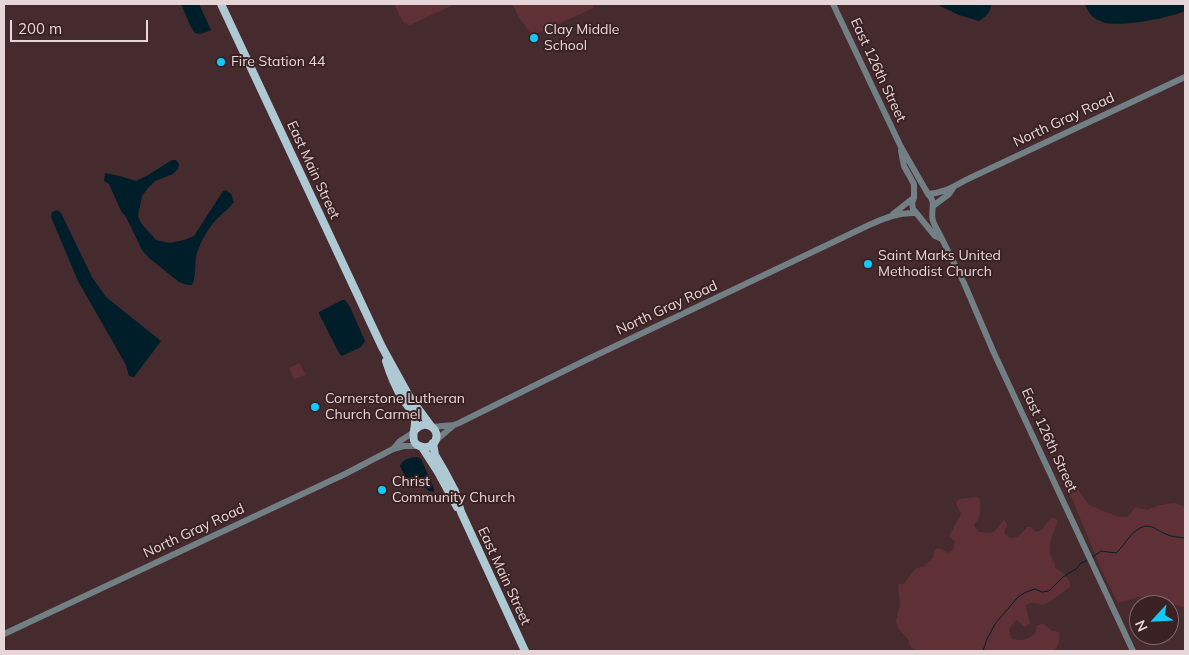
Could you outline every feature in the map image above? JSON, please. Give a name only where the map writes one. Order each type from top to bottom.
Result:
[{"type":"main road","name":"East Main Street","points":[[221,4],[382,347],[406,390],[432,427]]},
{"type":"main road","name":"East Main Street","points":[[382,347],[395,385],[415,417],[414,431]]},
{"type":"main road","points":[[420,425],[432,427],[436,434],[434,443],[428,447],[421,446],[414,440],[414,431],[420,425]]},
{"type":"main road","name":"East Main Street","points":[[434,443],[434,455],[455,491],[461,512],[525,651]]},
{"type":"main road","name":"East Main Street","points":[[421,446],[461,512]]},
{"type":"street","name":"East 126th Street","points":[[833,4],[901,148],[928,194]]},
{"type":"street","name":"North Gray Road","points":[[928,194],[954,188],[970,178],[1185,77]]},
{"type":"street","name":"East 126th Street","points":[[901,148],[903,162],[914,184],[913,198]]},
{"type":"street","name":"North Gray Road","points":[[933,207],[954,188]]},
{"type":"street","points":[[920,193],[928,194],[932,199],[933,207],[930,212],[926,214],[916,213],[912,207],[913,198],[920,193]]},
{"type":"street","name":"North Gray Road","points":[[434,443],[454,425],[892,215],[913,198]]},
{"type":"street","name":"East 126th Street","points":[[933,207],[933,220],[942,240],[956,266],[1133,651]]},
{"type":"street","name":"East 126th Street","points":[[916,213],[935,236],[942,240]]},
{"type":"street","name":"North Gray Road","points":[[892,215],[916,213]]},
{"type":"street","name":"North Gray Road","points":[[432,427],[454,425]]},
{"type":"street","name":"North Gray Road","points":[[4,634],[340,476],[393,448],[414,431]]},
{"type":"street","name":"North Gray Road","points":[[393,448],[421,446]]},
{"type":"shaded area","points":[[394,4],[455,4],[410,25],[403,22]]},
{"type":"shaded area","points":[[512,4],[594,4],[593,8],[532,36]]},
{"type":"shaded area","points":[[299,363],[306,375],[294,379],[289,368]]},
{"type":"shaded area","points":[[1066,484],[1079,491],[1089,505],[1118,517],[1128,517],[1135,507],[1147,510],[1160,505],[1174,503],[1185,507],[1185,608],[1179,606],[1179,595],[1129,595],[1129,600],[1118,603],[1101,569]]},
{"type":"shaded area","points":[[977,497],[980,499],[980,510],[974,525],[978,532],[994,532],[1004,520],[1007,524],[1004,533],[1014,538],[1027,527],[1031,527],[1036,532],[1041,530],[1052,517],[1058,521],[1051,541],[1050,553],[1055,568],[1065,576],[1071,586],[1043,605],[1030,603],[1026,605],[1030,623],[1025,627],[1017,620],[1011,626],[1009,632],[1011,638],[1023,640],[1035,634],[1037,625],[1044,624],[1052,631],[1059,632],[1059,642],[1054,651],[918,651],[912,648],[908,639],[898,628],[896,621],[900,605],[899,584],[904,584],[915,569],[924,566],[933,558],[935,549],[942,549],[948,553],[953,550],[955,542],[949,536],[961,514],[956,503],[959,499]]},
{"type":"water","points":[[181,4],[199,4],[211,30],[201,34],[195,33]]},
{"type":"water","points":[[936,4],[991,4],[988,14],[979,21],[959,15]]},
{"type":"water","points":[[1085,4],[1185,4],[1185,11],[1142,22],[1117,24],[1097,20],[1089,12]]},
{"type":"water","points":[[172,160],[176,160],[179,164],[178,169],[173,174],[155,181],[148,188],[142,196],[138,216],[141,223],[156,240],[170,243],[194,236],[223,191],[226,190],[231,194],[234,202],[213,224],[203,238],[197,253],[192,285],[179,282],[142,250],[109,184],[104,181],[105,173],[136,181]]},
{"type":"water","points":[[57,210],[61,213],[92,277],[106,297],[161,341],[134,377],[129,376],[126,365],[78,281],[51,217],[52,212]]},
{"type":"water","points":[[345,300],[350,307],[365,341],[361,347],[342,356],[319,312]]},
{"type":"water","points":[[417,457],[421,459],[434,492],[429,491],[423,486],[412,488],[407,481],[400,466],[407,459]]},
{"type":"waterway","points":[[1091,558],[1101,551],[1116,553],[1134,532],[1145,526],[1152,527],[1170,536],[1185,538]]},
{"type":"waterway","points":[[983,651],[995,624],[1018,597],[1035,589],[1042,592],[1049,591],[1063,577],[1088,560]]},
{"type":"place","name":"Clay Middle School","points":[[534,38]]},
{"type":"place","name":"Fire Station 44","points":[[221,62]]},
{"type":"place","name":"Saint Marks United Methodist Church","points":[[868,264]]},
{"type":"place","name":"Cornerstone Lutheran Church Carmel","points":[[315,407]]},
{"type":"place","name":"Christ Community Church","points":[[382,490]]}]
